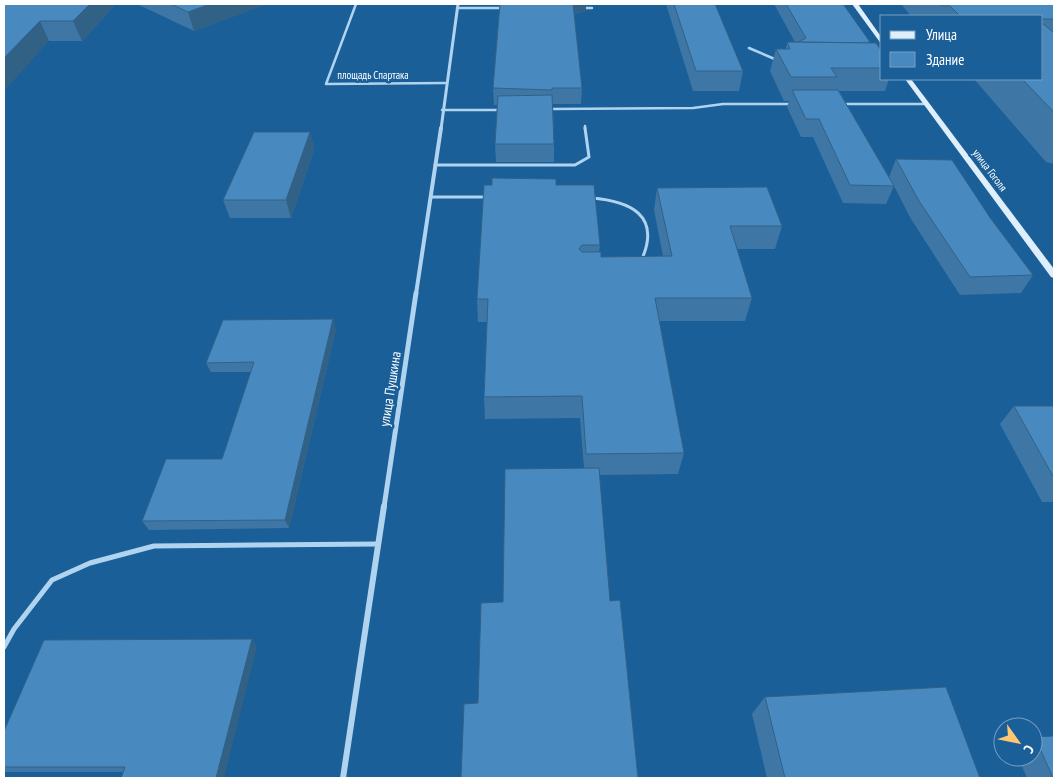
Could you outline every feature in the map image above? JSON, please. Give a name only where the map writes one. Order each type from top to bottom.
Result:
[{"type":"street","points":[[855,4],[880,40]]},
{"type":"street","name":"улица Пушкина","points":[[343,778],[431,197],[445,83],[457,6]]},
{"type":"street","name":"улица Гоголя","points":[[909,80],[1054,275]]},
{"type":"lane","name":"площадь Спартака","points":[[356,4],[326,84],[445,83]]},
{"type":"lane","points":[[457,6],[510,8]]},
{"type":"lane","points":[[574,8],[592,8]]},
{"type":"lane","points":[[749,48],[783,62]]},
{"type":"lane","points":[[548,109],[693,108],[723,104],[801,104]]},
{"type":"lane","points":[[840,104],[927,104]]},
{"type":"lane","points":[[442,110],[509,110]]},
{"type":"lane","points":[[435,166],[575,165],[589,157],[585,126]]},
{"type":"lane","points":[[431,197],[489,197]]},
{"type":"lane","points":[[589,198],[608,198],[623,202],[639,212],[647,225],[649,246],[635,265]]},
{"type":"lane","points":[[4,647],[14,629],[52,580],[90,563],[154,546],[378,544]]},
{"type":"building","points":[[4,4],[90,4],[73,21],[40,21],[4,58]]},
{"type":"building","points":[[171,4],[210,4],[188,12]]},
{"type":"building","points":[[500,4],[573,4],[582,88],[552,88],[552,90],[493,88]]},
{"type":"building","points":[[674,4],[715,4],[743,71],[696,71]]},
{"type":"building","points":[[786,4],[843,4],[870,42],[798,42],[806,38]]},
{"type":"building","points":[[940,4],[1054,4],[1054,19],[1043,19],[1043,15],[959,15],[950,6],[942,6]]},
{"type":"building","points":[[1043,24],[1054,33],[1054,112],[1023,80],[1043,80]]},
{"type":"building","points":[[787,42],[876,43],[880,49],[880,68],[831,68],[837,77],[791,77],[776,49],[790,49]]},
{"type":"building","points":[[792,90],[838,90],[894,186],[850,185],[819,119],[806,119]]},
{"type":"building","points":[[552,95],[554,144],[495,144],[498,96]]},
{"type":"building","points":[[254,132],[310,132],[286,200],[223,200]]},
{"type":"building","points":[[896,159],[952,160],[991,219],[1033,275],[970,277],[919,201]]},
{"type":"building","points":[[492,178],[556,179],[556,185],[594,185],[600,245],[582,245],[579,249],[582,252],[601,252],[601,257],[672,256],[657,188],[767,187],[782,226],[730,226],[752,298],[655,298],[684,453],[586,454],[582,396],[484,397],[488,299],[477,299],[484,185],[492,185]]},
{"type":"building","points":[[333,319],[285,520],[142,521],[166,459],[222,459],[254,362],[206,363],[223,320]]},
{"type":"building","points":[[1014,406],[1054,406],[1054,478]]},
{"type":"building","points":[[599,468],[610,601],[620,600],[638,778],[461,778],[464,704],[478,703],[481,603],[503,602],[505,469]]},
{"type":"building","points":[[252,639],[216,778],[121,778],[125,767],[4,767],[4,731],[44,640]]},
{"type":"building","points":[[946,687],[980,778],[785,778],[765,697]]},
{"type":"building","points":[[1054,736],[1054,778],[1043,755],[1043,737]]}]
